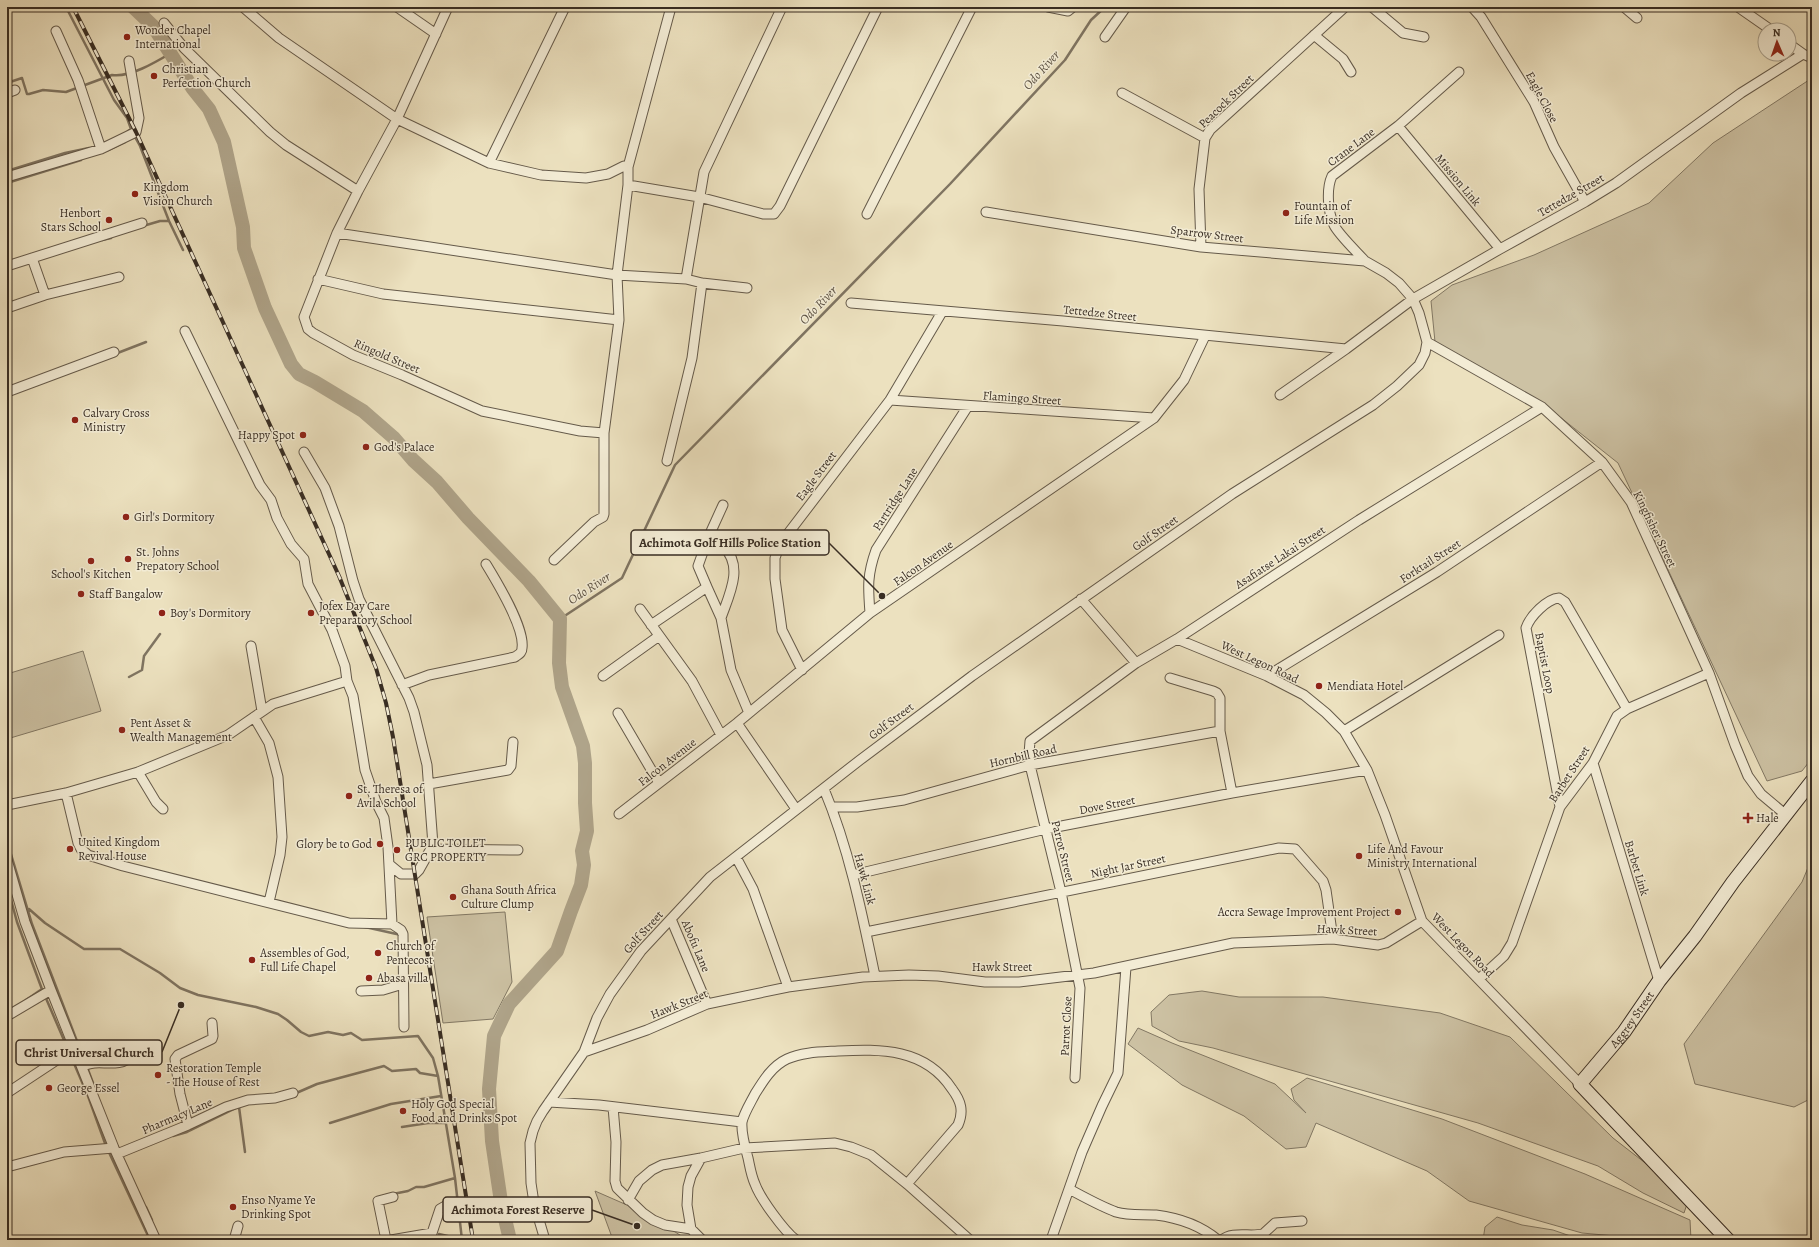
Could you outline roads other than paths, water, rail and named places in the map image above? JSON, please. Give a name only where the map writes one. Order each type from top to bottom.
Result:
[{"type":"main road","name":"Aggrey Street","points":[[1580,1084],[1624,1032],[1659,981],[1695,936],[1733,882],[1812,781]]},
{"type":"main road","points":[[1580,1084],[1728,1240]]},
{"type":"street","points":[[242,7],[273,34],[397,119],[489,163],[541,175],[586,178],[597,177],[608,174],[619,168],[628,167]]},
{"type":"street","points":[[397,7],[436,34]]},
{"type":"street","name":"Ringold Street","points":[[448,7],[397,119],[337,233],[304,317],[305,323],[313,333],[353,355],[482,411],[580,431],[604,433]]},
{"type":"street","points":[[489,163],[565,7]]},
{"type":"street","points":[[554,560],[594,522],[603,517],[604,433],[618,320],[617,275],[628,185],[628,167],[671,7]]},
{"type":"street","points":[[686,279],[704,172],[782,7]]},
{"type":"street","points":[[628,185],[699,197],[764,214],[774,214],[780,206],[878,7]]},
{"type":"street","points":[[867,214],[972,7]]},
{"type":"street","points":[[1048,7],[1068,11],[1073,7]]},
{"type":"street","points":[[1105,37],[1126,7]]},
{"type":"street","name":"Peacock Street","points":[[1201,247],[1199,189],[1205,138],[1210,130],[1345,7]]},
{"type":"street","points":[[1372,7],[1403,33],[1424,37]]},
{"type":"street","name":"Eagle Close","points":[[1472,7],[1481,17],[1534,102],[1554,147],[1585,202]]},
{"type":"street","points":[[1624,7],[1637,18]]},
{"type":"street","points":[[1738,7],[1760,22]]},
{"type":"street","points":[[164,23],[184,48],[286,146],[358,191]]},
{"type":"street","points":[[56,31],[78,80],[101,149]]},
{"type":"street","points":[[1314,35],[1343,60],[1351,72]]},
{"type":"street","points":[[1797,50],[1812,58]]},
{"type":"street","name":"Tettedze Street","points":[[1280,395],[1413,300],[1616,183],[1741,93],[1803,54]]},
{"type":"street","points":[[7,177],[101,149],[136,132],[139,118],[129,61]]},
{"type":"street","name":"Crane Lane","points":[[1364,261],[1334,225],[1327,195],[1328,186],[1332,176],[1398,126],[1459,72]]},
{"type":"street","points":[[1122,93],[1205,138]]},
{"type":"street","name":"Mission Link","points":[[1398,126],[1500,249]]},
{"type":"street","name":"Sparrow Street","points":[[986,212],[1201,247],[1364,261],[1386,273],[1399,283],[1413,300]]},
{"type":"street","points":[[7,266],[142,223]]},
{"type":"street","points":[[337,233],[617,275],[686,279],[702,283],[747,288]]},
{"type":"street","points":[[32,258],[45,296]]},
{"type":"street","points":[[7,308],[45,296],[119,277]]},
{"type":"street","points":[[318,279],[383,294],[618,320]]},
{"type":"street","points":[[667,461],[692,358],[702,283]]},
{"type":"street","points":[[1413,300],[1419,313],[1427,342]]},
{"type":"street","name":"Tettedze Street","points":[[851,303],[942,312],[1063,321],[1346,349]]},
{"type":"street","name":"Eagle Street","points":[[802,670],[782,630],[775,579],[775,558],[780,544],[890,400],[942,312]]},
{"type":"street","points":[[185,331],[260,485],[271,500],[283,530],[291,544],[304,559],[308,584],[332,630],[345,666],[347,681],[354,696],[365,770],[376,802],[384,818],[390,866],[392,924]]},
{"type":"street","name":"Falcon Avenue","points":[[619,814],[737,723],[870,614],[1154,418],[1184,380],[1205,336]]},
{"type":"street","name":"Kingfisher Street","points":[[1427,342],[1542,407],[1602,462],[1631,502],[1710,673],[1735,745],[1748,776],[1761,794],[1786,815]]},
{"type":"street","name":"Golf Street","points":[[545,1240],[534,1203],[530,1163],[530,1143],[537,1121],[584,1052],[597,1018],[610,994],[641,951],[710,877],[796,809],[972,676],[1232,494],[1373,405],[1397,386],[1419,365],[1425,353],[1427,342]]},
{"type":"street","points":[[7,392],[114,352]]},
{"type":"street","name":"Flamingo Street","points":[[890,400],[1154,418]]},
{"type":"street","name":"Partridge Lane","points":[[870,614],[868,582],[869,569],[876,550],[968,406]]},
{"type":"street","name":"Asafiatse Lakai Street","points":[[1036,736],[1136,663],[1177,639],[1359,520],[1542,407]]},
{"type":"street","points":[[304,452],[325,488],[339,526],[353,582],[359,599],[402,684],[414,712],[427,765],[433,845],[415,874],[401,874],[390,866]]},
{"type":"street","name":"Forktail Street","points":[[1267,676],[1437,572],[1602,462]]},
{"type":"street","points":[[723,505],[708,538],[698,566],[721,618],[731,670],[749,713]]},
{"type":"street","points":[[708,538],[724,546],[732,557],[735,566],[734,580],[721,618]]},
{"type":"street","points":[[402,684],[429,675],[515,657],[521,653],[523,647],[522,640],[513,613],[486,564]]},
{"type":"street","points":[[651,625],[707,587]]},
{"type":"street","name":"Baptist Loop","points":[[1560,806],[1526,628],[1529,620],[1553,598],[1559,598],[1565,602],[1627,709]]},
{"type":"street","points":[[1081,599],[1136,663]]},
{"type":"street","points":[[640,609],[692,681],[721,735]]},
{"type":"street","points":[[1344,731],[1499,635]]},
{"type":"street","points":[[603,676],[659,636]]},
{"type":"street","name":"West Legon Road","points":[[1177,639],[1267,676],[1304,696],[1326,713],[1344,731],[1367,770],[1386,815],[1422,921],[1580,1084]]},
{"type":"street","points":[[251,646],[258,714],[269,743],[278,777],[282,838],[280,855],[268,902]]},
{"type":"street","name":"Barbet Street","points":[[1479,979],[1504,956],[1512,943],[1560,806],[1593,762],[1616,716],[1627,709],[1710,673]]},
{"type":"street","points":[[1170,678],[1217,693],[1220,698],[1220,731],[1232,793]]},
{"type":"street","points":[[7,805],[66,793],[138,772],[228,735],[273,704],[347,681]]},
{"type":"street","points":[[618,713],[659,783]]},
{"type":"street","points":[[737,723],[796,809]]},
{"type":"street","name":"Hornbill Road","points":[[832,807],[857,807],[904,800],[1030,765],[1220,731]]},
{"type":"street","name":"Parrot Street","points":[[1036,736],[1030,741],[1030,765],[1062,892],[1078,974]]},
{"type":"street","points":[[429,784],[508,770],[511,766],[513,742]]},
{"type":"street","name":"Barbet Link","points":[[1593,762],[1659,981]]},
{"type":"street","name":"Dove Street","points":[[853,875],[1046,829],[1232,793],[1367,770]]},
{"type":"street","points":[[138,772],[156,802],[164,809]]},
{"type":"street","name":"Hawk Link","points":[[824,789],[832,807],[853,875],[875,976]]},
{"type":"street","points":[[66,793],[78,843],[84,853],[123,866],[349,923],[392,924],[401,930],[403,934],[404,1026]]},
{"type":"street","name":"Night Jar Street","points":[[866,932],[1289,847],[1295,849],[1323,881],[1326,890],[1333,939]]},
{"type":"street","points":[[431,849],[518,850]]},
{"type":"street","points":[[736,857],[753,889],[788,987]]},
{"type":"street","points":[[7,860],[25,922],[51,990],[115,1151],[156,1240]]},
{"type":"street","name":"Abofu Lane","points":[[671,919],[707,1004]]},
{"type":"street","name":"Hawk Street","points":[[584,1052],[647,1030],[707,1004],[788,987],[875,976],[910,975],[985,982],[1019,982],[1126,967],[1233,943],[1333,939],[1378,945],[1386,943],[1422,921]]},
{"type":"street","points":[[1051,1240],[1082,1152],[1118,1073],[1126,967]]},
{"type":"street","name":"Parrot Close","points":[[1075,1078],[1080,1003],[1078,974]]},
{"type":"street","points":[[361,990],[383,990],[403,984]]},
{"type":"street","points":[[7,1016],[51,990]]},
{"type":"street","points":[[188,1125],[181,1098],[175,1059],[178,1055],[212,1039],[212,1024]]},
{"type":"street","points":[[7,1093],[75,1048]]},
{"type":"street","points":[[796,1240],[764,1201],[755,1186],[744,1148],[742,1122],[751,1102],[769,1073],[786,1059],[803,1054],[873,1050],[898,1052],[917,1058],[938,1073],[951,1087],[960,1102],[962,1112],[958,1125],[907,1184]]},
{"type":"street","points":[[82,1066],[97,1062],[121,1062],[129,1057]]},
{"type":"street","name":"Pharmacy Lane","points":[[7,1167],[64,1152],[115,1151],[188,1125],[226,1107],[248,1100],[275,1098],[293,1093]]},
{"type":"street","points":[[549,1102],[613,1107],[742,1122]]},
{"type":"street","points":[[613,1107],[616,1142],[615,1181],[618,1189],[643,1214],[664,1225],[691,1229]]},
{"type":"street","points":[[628,1200],[639,1181],[652,1170],[662,1165],[744,1148],[835,1143],[851,1146],[871,1155],[907,1184],[970,1240]]},
{"type":"street","points":[[701,1158],[695,1167],[688,1187],[687,1208],[691,1229],[702,1240]]},
{"type":"street","points":[[1069,1189],[1116,1212],[1156,1215],[1196,1225],[1206,1230],[1218,1240]]},
{"type":"street","points":[[386,1240],[378,1201],[393,1197]]},
{"type":"street","points":[[391,1240],[432,1233],[440,1210],[447,1205]]},
{"type":"street","points":[[1222,1240],[1226,1237],[1232,1236],[1263,1234],[1273,1224],[1278,1222],[1302,1221]]},
{"type":"street","points":[[234,1240],[238,1226]]},
{"type":"waterway","points":[[66,7],[114,100],[127,118],[131,129],[128,131]]},
{"type":"waterway","points":[[133,7],[153,26],[193,89],[209,109],[224,142],[243,227],[244,248],[265,308],[291,364],[299,374],[363,411],[394,438],[413,460],[437,482],[468,518],[529,581],[560,619],[559,663],[562,687],[583,746],[587,831],[582,851],[584,865],[581,885],[557,951],[509,1004],[494,1036],[489,1089],[492,1141],[501,1202],[510,1240]]},
{"type":"waterway","name":"Odo River","points":[[560,619],[622,578],[675,465],[950,184],[1065,60],[1091,20],[1105,7]]},
{"type":"waterway","points":[[7,83],[22,78],[27,94],[43,90],[66,92],[112,75],[134,72],[171,53]]},
{"type":"waterway","points":[[133,138],[135,137],[140,146],[169,221],[183,250]]},
{"type":"waterway","points":[[108,150],[125,142]]},
{"type":"waterway","points":[[7,171],[65,153],[89,148]]},
{"type":"waterway","points":[[7,183],[81,160]]},
{"type":"waterway","points":[[143,226],[160,221],[169,221]]},
{"type":"waterway","points":[[102,240],[111,238]]},
{"type":"waterway","points":[[115,354],[146,342]]},
{"type":"waterway","points":[[129,677],[142,670],[144,656],[160,634]]},
{"type":"waterway","points":[[7,841],[32,924],[85,1062]]},
{"type":"waterway","points":[[7,885],[17,922],[43,992]]},
{"type":"waterway","points":[[29,909],[45,923],[84,949],[120,949],[160,973],[180,988],[198,995],[256,1007],[278,1014],[301,1032],[309,1036],[328,1032],[343,1035],[351,1033],[362,1040],[418,1036],[433,1058],[438,1076],[455,1178],[462,1240]]},
{"type":"waterway","points":[[365,927],[401,935]]},
{"type":"waterway","points":[[26,1000],[42,989]]},
{"type":"waterway","points":[[45,996],[88,1096],[106,1146],[150,1240]]},
{"type":"waterway","points":[[60,1063],[72,1057]]},
{"type":"waterway","points":[[294,1094],[317,1084],[384,1066],[392,1071],[416,1069],[420,1073],[438,1076]]},
{"type":"waterway","points":[[87,1067],[93,1083]]},
{"type":"waterway","points":[[330,1123],[391,1104],[441,1096]]},
{"type":"waterway","points":[[239,1107],[245,1152]]},
{"type":"waterway","points":[[173,1136],[187,1132],[236,1108]]},
{"type":"waterway","points":[[402,1127],[428,1123],[445,1123]]},
{"type":"waterway","points":[[393,1194],[455,1178]]},
{"type":"waterway","points":[[146,1207],[152,1220]]},
{"type":"waterway","points":[[449,1207],[458,1207]]},
{"type":"waterway","points":[[434,1240],[438,1239],[439,1234],[456,1238],[462,1237]]},
{"type":"railway","points":[[73,7],[136,132],[339,576],[376,668],[386,703],[393,737],[473,1240]]},
{"type":"place","name":"Wonder Chapel International","points":[[127,37]]},
{"type":"place","name":"Christian Perfection Church","points":[[154,76]]},
{"type":"place","name":"Kingdom Vision Church","points":[[135,194]]},
{"type":"place","name":"Fountain of Life Mission","points":[[1286,213]]},
{"type":"place","name":"Henbort Stars School","points":[[109,220]]},
{"type":"place","name":"Calvary Cross Ministry","points":[[75,420]]},
{"type":"place","name":"Happy Spot","points":[[303,435]]},
{"type":"place","name":"God's Palace","points":[[366,447]]},
{"type":"place","name":"Girl's Dormitory","points":[[126,517]]},
{"type":"place","name":"St. Johns Prepatory School","points":[[128,559]]},
{"type":"place","name":"School's Kitchen","points":[[91,561]]},
{"type":"place","name":"Staff Bangalow","points":[[81,594]]},
{"type":"place","name":"Achimota Golf Hills Police Station","points":[[882,596]]},
{"type":"place","name":"Boy's Dormitory","points":[[162,613]]},
{"type":"place","name":"Jofex Day Care Preparatory School","points":[[311,613]]},
{"type":"place","name":"Mendiata Hotel","points":[[1319,686]]},
{"type":"place","name":"Pent Asset & Wealth Management","points":[[122,730]]},
{"type":"place","name":"St. Theresa of Avila School","points":[[349,796]]},
{"type":"place","name":"Hale","points":[[1748,818]]},
{"type":"place","name":"Glory be to God","points":[[380,844]]},
{"type":"place","name":"United Kingdom Revival House","points":[[70,849]]},
{"type":"place","name":"PUBLIC TOILET GRC PROPERTY","points":[[397,850]]},
{"type":"place","name":"Life And Favour Ministry International","points":[[1359,856]]},
{"type":"place","name":"Ghana South Africa Culture Clump","points":[[453,897]]},
{"type":"place","name":"Accra Sewage Improvement Project","points":[[1398,912]]},
{"type":"place","name":"Church of Pentecost","points":[[378,953]]},
{"type":"place","name":"Assembles of God, Full Life Chapel","points":[[252,960]]},
{"type":"place","name":"Abasa villa","points":[[369,978]]},
{"type":"place","name":"Christ Universal Church","points":[[181,1005]]},
{"type":"place","name":"Restoration Temple - The House of Rest","points":[[158,1075]]},
{"type":"place","name":"George Essel","points":[[49,1088]]},
{"type":"place","name":"Holy God Special Food and Drinks Spot","points":[[403,1111]]},
{"type":"place","name":"Enso Nyame Ye Drinking Spot","points":[[233,1207]]},
{"type":"place","name":"Achimota Forest Reserve","points":[[637,1226]]}]
